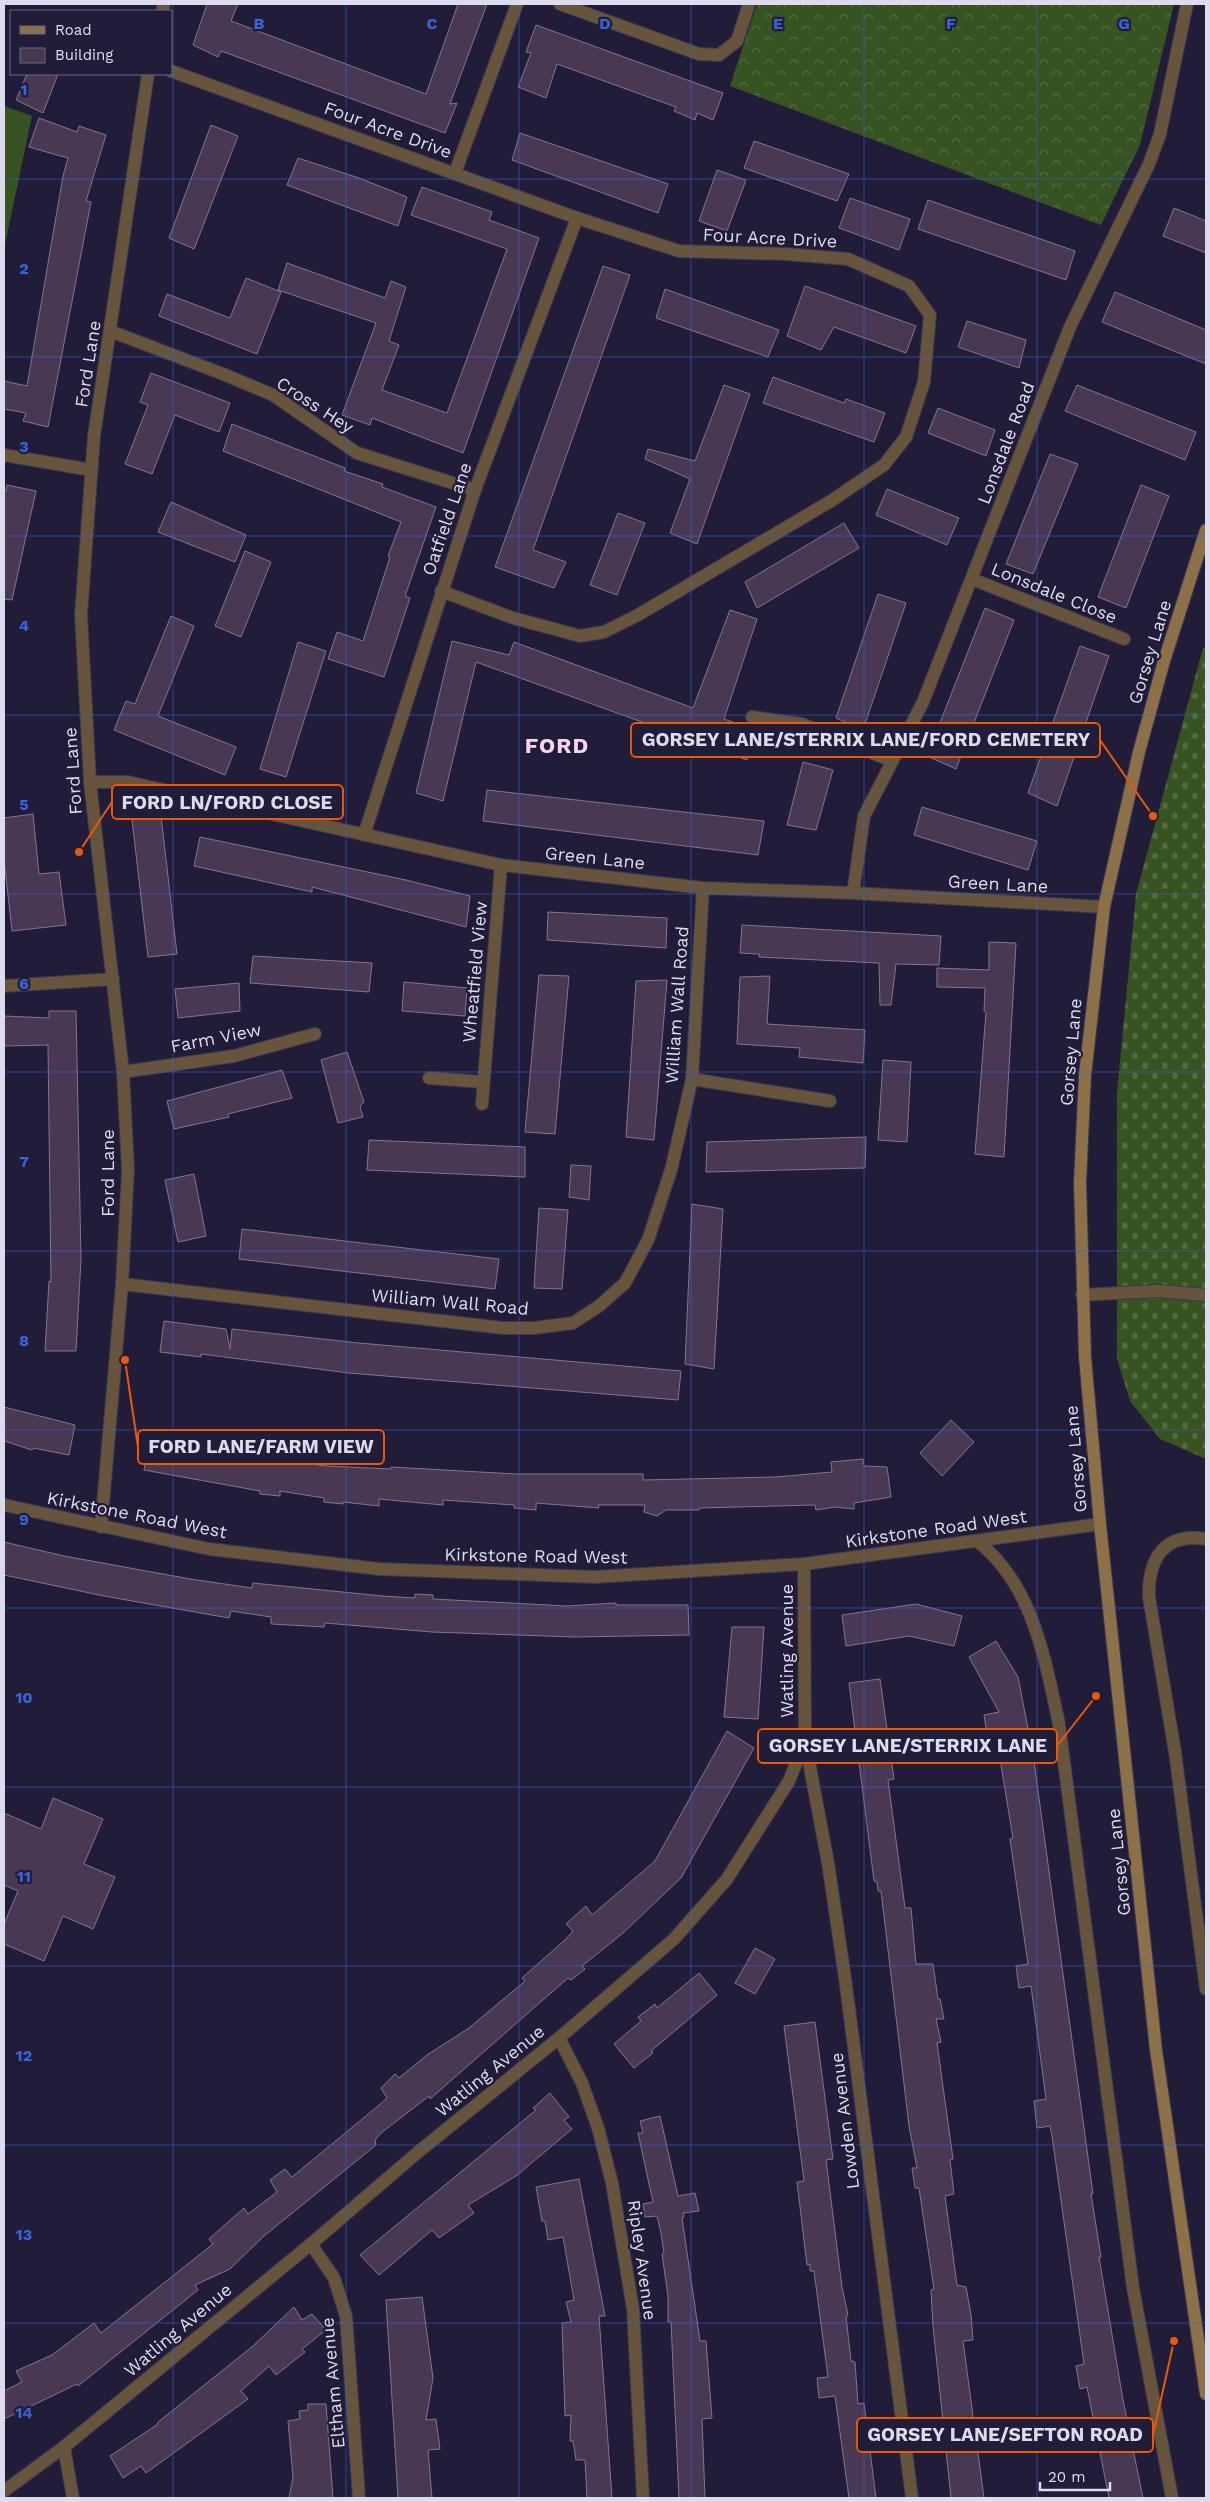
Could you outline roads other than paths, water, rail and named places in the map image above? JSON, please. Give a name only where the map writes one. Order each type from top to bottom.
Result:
[{"type":"main road","name":"Gorsey Lane","points":[[1206,530],[1164,661],[1139,752],[1104,908],[1085,1075],[1080,1183],[1085,1357],[1100,1524],[1156,2050],[1206,2394]]},
{"type":"street","points":[[455,173],[517,4]]},
{"type":"street","points":[[560,4],[699,54],[720,56],[736,41],[749,4]]},
{"type":"street","name":"Lonsdale Road","points":[[853,893],[864,816],[923,702],[1070,327],[1149,164],[1160,134],[1187,4]]},
{"type":"street","name":"Four Acre Drive","points":[[172,71],[577,218],[679,251],[785,254],[848,259],[909,286],[930,315],[924,382],[906,437],[884,465],[831,501],[638,615],[604,632],[580,636],[513,618],[441,591]]},
{"type":"street","name":"Ford Lane","points":[[100,1527],[122,1284],[128,1170],[123,1072],[90,782],[81,615],[94,436],[148,75]]},
{"type":"street","name":"Oatfield Lane","points":[[364,835],[475,490],[577,218]]},
{"type":"street","name":"Cross Hey","points":[[110,331],[223,374],[273,396],[357,453],[475,490]]},
{"type":"street","points":[[4,455],[92,470]]},
{"type":"street","name":"Lonsdale Close","points":[[972,579],[1124,639]]},
{"type":"street","points":[[752,717],[802,724],[892,761]]},
{"type":"street","name":"Green Lane","points":[[90,782],[128,782],[501,865],[703,888],[853,893],[1104,908]]},
{"type":"street","name":"Wheatfield View","points":[[482,1104],[501,865]]},
{"type":"street","name":"William Wall Road","points":[[122,1284],[503,1328],[534,1328],[573,1322],[599,1306],[625,1283],[648,1240],[670,1170],[692,1079],[703,888]]},
{"type":"street","points":[[4,986],[113,979]]},
{"type":"street","name":"Farm View","points":[[123,1072],[234,1056],[315,1034]]},
{"type":"street","points":[[429,1078],[483,1082]]},
{"type":"street","points":[[692,1079],[830,1100]]},
{"type":"street","points":[[1082,1295],[1158,1291],[1206,1295]]},
{"type":"street","name":"Kirkstone Road West","points":[[4,1505],[209,1549],[379,1569],[595,1577],[804,1564],[1100,1524]]},
{"type":"street","points":[[1206,1539],[1185,1538],[1173,1542],[1154,1559],[1150,1570],[1149,1597],[1175,1752],[1206,1989]]},
{"type":"street","points":[[977,1541],[995,1554],[1010,1576],[1028,1610],[1046,1665],[1059,1724],[1133,2288],[1172,2498]]},
{"type":"street","name":"Watling Avenue","points":[[4,2491],[64,2447],[311,2244],[417,2153],[559,2038],[674,1939],[727,1879],[789,1780],[805,1741],[804,1564]]},
{"type":"street","name":"Lowden Avenue","points":[[805,1741],[828,1863],[845,1978],[912,2498]]},
{"type":"street","name":"Ripley Avenue","points":[[559,2038],[582,2083],[598,2128],[612,2184],[633,2309],[644,2498]]},
{"type":"street","name":"Eltham Avenue","points":[[311,2244],[334,2278],[346,2316],[360,2498]]},
{"type":"street","points":[[64,2447],[73,2498]]},
{"type":"place","name":"GORSEY LANE/STERRIX LANE/FORD CEMETERY","points":[[1153,816]]},
{"type":"place","name":"FORD LN/FORD CLOSE","points":[[79,852]]},
{"type":"place","name":"FORD LANE/FARM VIEW","points":[[125,1360]]},
{"type":"place","name":"GORSEY LANE/STERRIX LANE","points":[[1096,1696]]},
{"type":"place","name":"GORSEY LANE/SEFTON ROAD","points":[[1174,2341]]},
{"type":"district","name":"FORD","points":[[557,745]]}]
